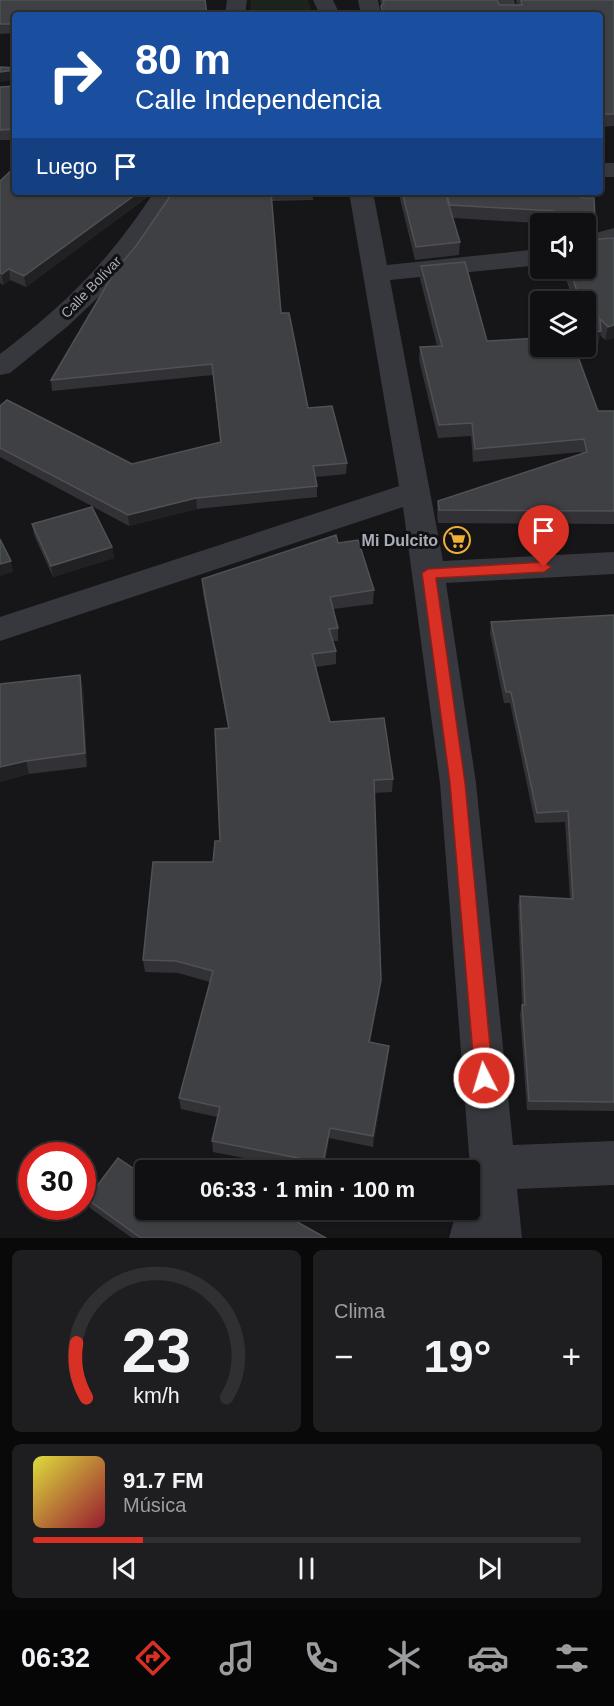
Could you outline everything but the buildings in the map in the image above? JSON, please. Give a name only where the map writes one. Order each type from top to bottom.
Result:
[{"type":"street","name":"Calle Bolívar","points":[[0,367],[72,309],[111,270],[142,230],[164,195]]},
{"type":"street","points":[[362,195],[415,492],[458,783],[499,1238]]},
{"type":"street","points":[[596,241],[614,235]]},
{"type":"street","points":[[375,274],[530,258]]},
{"type":"street","points":[[0,629],[415,492]]},
{"type":"street","points":[[428,573],[614,563]]},
{"type":"street","points":[[492,1168],[614,1163]]},
{"type":"street","points":[[472,1238],[492,1168]]},
{"type":"shaded area","points":[[251,0],[308,0],[312,12],[250,12]]},
{"type":"place","name":"Mi Dulcito","points":[[457,540]]},
{"type":"route","points":[[484,1078],[458,783],[428,573],[544,567]]}]
